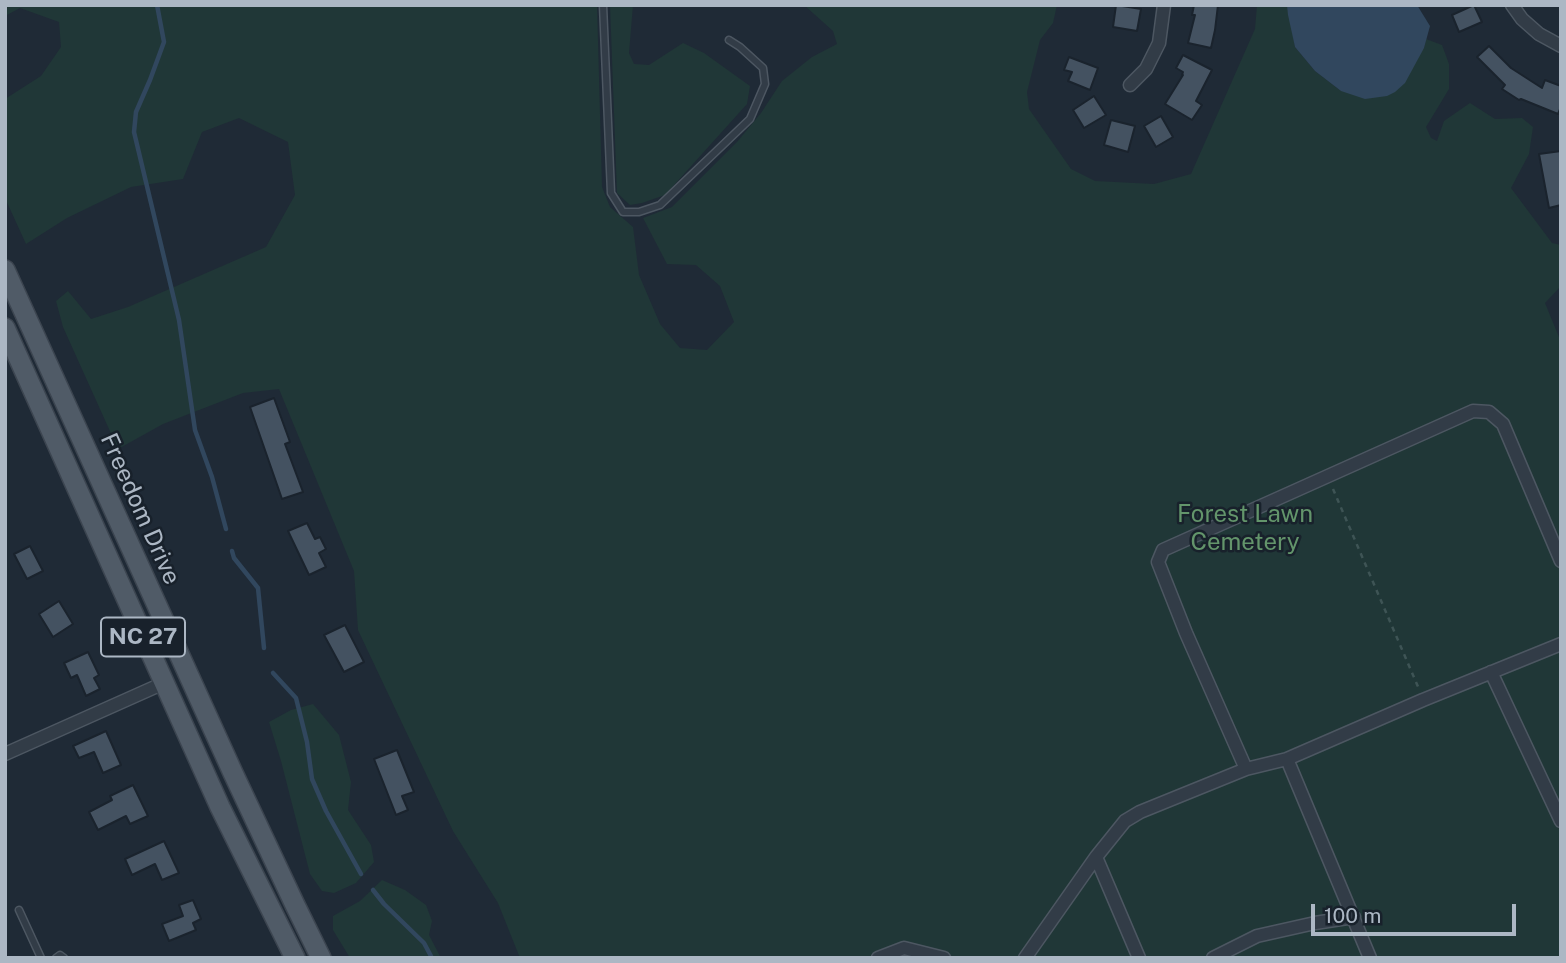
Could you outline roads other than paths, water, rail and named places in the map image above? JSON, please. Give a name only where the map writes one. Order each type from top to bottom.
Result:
[{"type":"main road","name":"Freedom Drive","points":[[5,270],[233,774],[321,958]]},
{"type":"main road","name":"Freedom Drive","points":[[5,328],[10,355],[220,807],[295,958]]},
{"type":"street","points":[[1130,85],[1146,69],[1159,43],[1164,5]]},
{"type":"street","points":[[1512,5],[1521,19],[1539,34],[1561,46]]},
{"type":"street","points":[[10,355],[36,339]]},
{"type":"street","points":[[1246,769],[1158,562],[1163,550],[1473,411],[1489,412],[1503,424],[1561,561]]},
{"type":"street","points":[[1025,958],[1096,857],[1125,821],[1140,812],[1246,769],[1287,760],[1491,671],[1561,644]]},
{"type":"street","points":[[1491,671],[1561,821]]},
{"type":"street","points":[[5,754],[164,683]]},
{"type":"street","points":[[1287,760],[1370,958]]},
{"type":"street","points":[[1096,857],[1139,958]]},
{"type":"street","points":[[1213,958],[1257,936],[1354,917]]},
{"type":"street","points":[[880,958],[904,948],[944,958]]},
{"type":"lane","points":[[603,5],[611,193],[623,212],[639,212],[660,205],[750,119],[765,84],[763,68],[729,40]]},
{"type":"lane","points":[[19,910],[41,958]]},
{"type":"lane","points":[[56,958],[64,958]]},
{"type":"water","points":[[1287,5],[1417,5],[1430,26],[1424,48],[1405,83],[1387,96],[1365,99],[1341,91],[1315,71],[1295,47]]},
{"type":"waterway","points":[[157,5],[164,42],[136,112],[134,132],[179,320],[195,430],[212,477],[226,529]]},
{"type":"waterway","points":[[232,551],[234,558],[258,588],[264,648]]},
{"type":"waterway","points":[[273,673],[296,698],[307,742],[312,779],[326,811],[361,874]]},
{"type":"waterway","points":[[373,890],[424,943],[432,958]]},
{"type":"park label","name":"Forest Lawn Cemetery","points":[[1245,529]]}]
